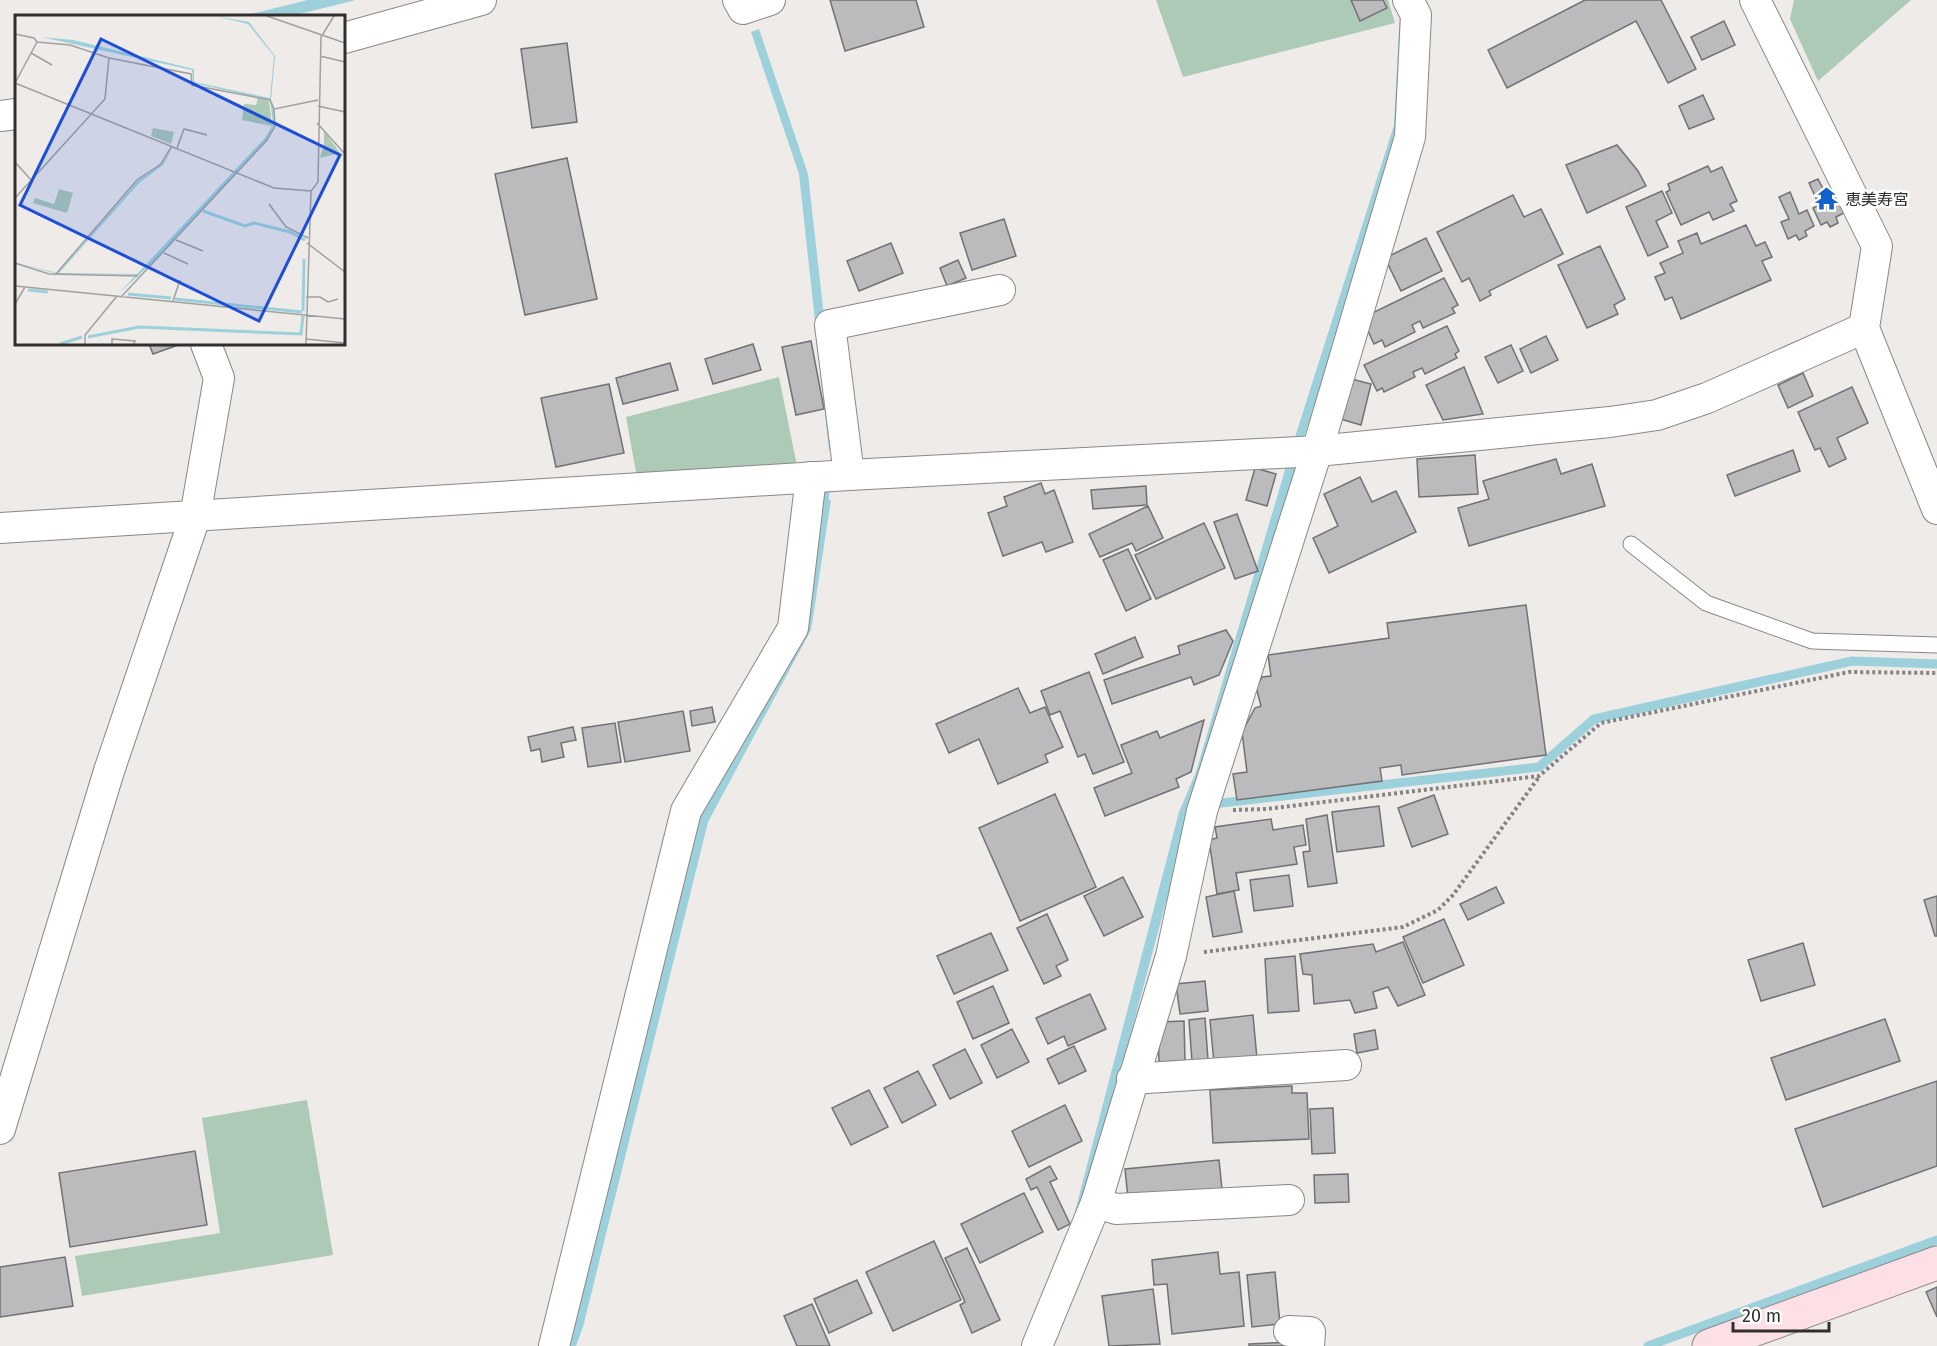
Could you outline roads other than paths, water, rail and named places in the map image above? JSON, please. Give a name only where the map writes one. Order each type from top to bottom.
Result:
[{"type":"street","points":[[345,38],[482,0]]},
{"type":"street","points":[[738,0],[743,9],[770,0]]},
{"type":"street","points":[[1037,1346],[1095,1203],[1170,956],[1202,811],[1317,451],[1410,137],[1416,15],[1408,0]]},
{"type":"street","points":[[1755,0],[1877,246],[1864,328],[1937,508]]},
{"type":"street","points":[[0,116],[15,114]]},
{"type":"street","points":[[849,475],[830,325],[1000,290]]},
{"type":"street","points":[[0,528],[810,477],[1317,451],[1610,422],[1657,416],[1707,398],[1864,328]]},
{"type":"street","points":[[0,1129],[109,771],[195,517],[219,378],[206,345]]},
{"type":"street","points":[[554,1346],[686,811],[793,628],[810,477]]},
{"type":"street","points":[[1132,1079],[1346,1065]]},
{"type":"street","points":[[1095,1203],[1116,1209],[1289,1200]]},
{"type":"street","points":[[1709,1346],[1937,1263]]},
{"type":"lane","points":[[1630,544],[1706,603],[1812,641],[1937,645]]},
{"type":"water","points":[[308,0],[356,0],[295,15],[247,15]]},
{"type":"water","points":[[1405,0],[1407,125],[1303,440],[1301,454],[1189,816],[1080,1224],[1023,1346],[1072,1223],[1179,812],[1196,772],[1290,453],[1394,125],[1400,12]]},
{"type":"water","points":[[759,29],[808,174],[839,450],[829,450],[799,174],[751,32]]},
{"type":"water","points":[[819,499],[831,500],[811,630],[708,822],[583,1327],[576,1346],[562,1346],[697,815],[801,627]]},
{"type":"waterway","points":[[823,512],[825,493]]},
{"type":"waterway","points":[[1213,804],[1539,767],[1594,719],[1852,661],[1937,664]]},
{"type":"waterway","points":[[1648,1346],[1937,1240]]},
{"type":"place","name":"恵美寿宮","points":[[1827,199]]}]
